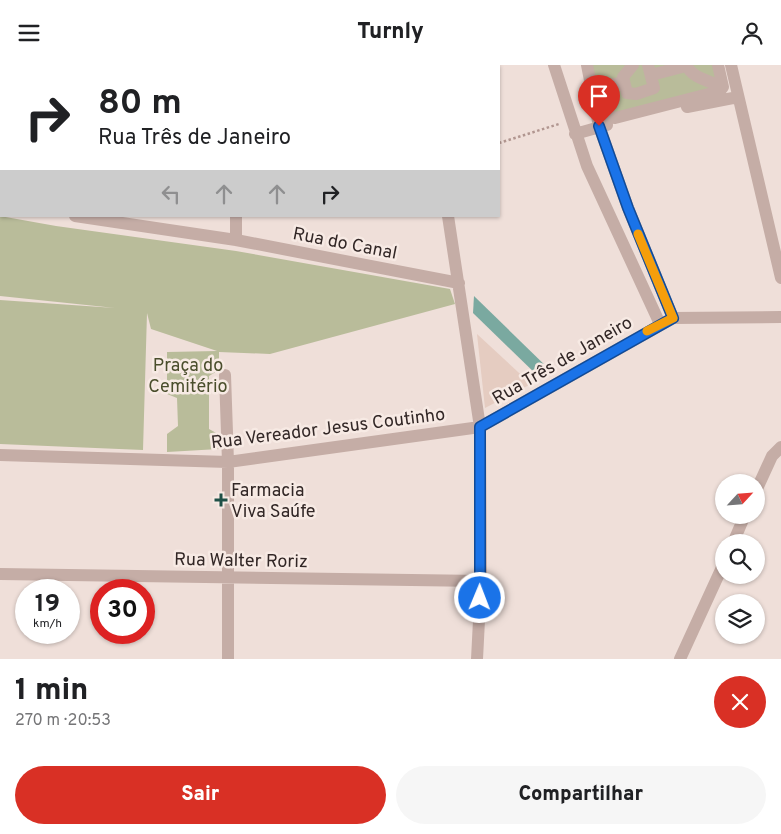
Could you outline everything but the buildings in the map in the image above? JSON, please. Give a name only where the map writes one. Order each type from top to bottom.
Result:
[{"type":"street","points":[[554,65],[575,134],[602,203],[660,324]]},
{"type":"street","points":[[587,65],[599,126],[628,208],[673,318]]},
{"type":"street","points":[[595,65],[606,114],[615,119],[661,109],[738,97]]},
{"type":"street","points":[[633,65],[626,71],[624,82],[628,93],[636,94],[654,88],[651,70]]},
{"type":"street","points":[[718,65],[722,89]]},
{"type":"street","points":[[731,65],[781,278]]},
{"type":"street","points":[[651,70],[686,66],[695,77],[714,83],[722,89]]},
{"type":"street","points":[[651,70],[661,109]]},
{"type":"street","points":[[600,87],[624,82]]},
{"type":"street","points":[[575,134],[722,89]]},
{"type":"street","name":"Rua do Canal","points":[[83,217],[236,240],[459,283]]},
{"type":"street","points":[[236,217],[236,240]]},
{"type":"street","points":[[448,217],[480,427],[481,581],[478,659]]},
{"type":"street","name":"Rua Três de Janeiro","points":[[480,427],[673,318],[781,317]]},
{"type":"street","points":[[225,375],[228,461],[228,659]]},
{"type":"street","name":"Rua Vereador Jesus Coutinho","points":[[0,455],[228,461],[480,427]]},
{"type":"street","points":[[764,474],[772,456],[781,447]]},
{"type":"street","name":"Rua Walter Roriz","points":[[0,575],[481,581]]},
{"type":"street","points":[[680,659],[715,583]]},
{"type":"path","points":[[500,143],[571,120]]},
{"type":"green space","points":[[592,65],[720,65],[725,87],[604,117]]},
{"type":"green space","name":"Praça do Cemitério","points":[[0,217],[6,217],[56,226],[236,251],[450,289],[455,304],[270,354],[219,352],[219,370],[209,376],[209,429],[218,434],[219,449],[167,452],[167,434],[178,426],[177,398],[167,394],[167,352],[217,351],[151,329],[147,313],[143,450],[0,444],[0,300],[115,308],[0,296]]},
{"type":"shaded area","points":[[477,334],[531,384],[485,408]]},
{"type":"water","points":[[474,296],[552,372],[541,379],[473,313]]},
{"type":"slow traffic","points":[[638,234],[673,318],[647,331]]},
{"type":"place","name":"Farmacia Viva Saúfe","points":[[221,500]]},
{"type":"route","points":[[480,598],[480,427],[673,318],[628,208],[599,126]]}]
